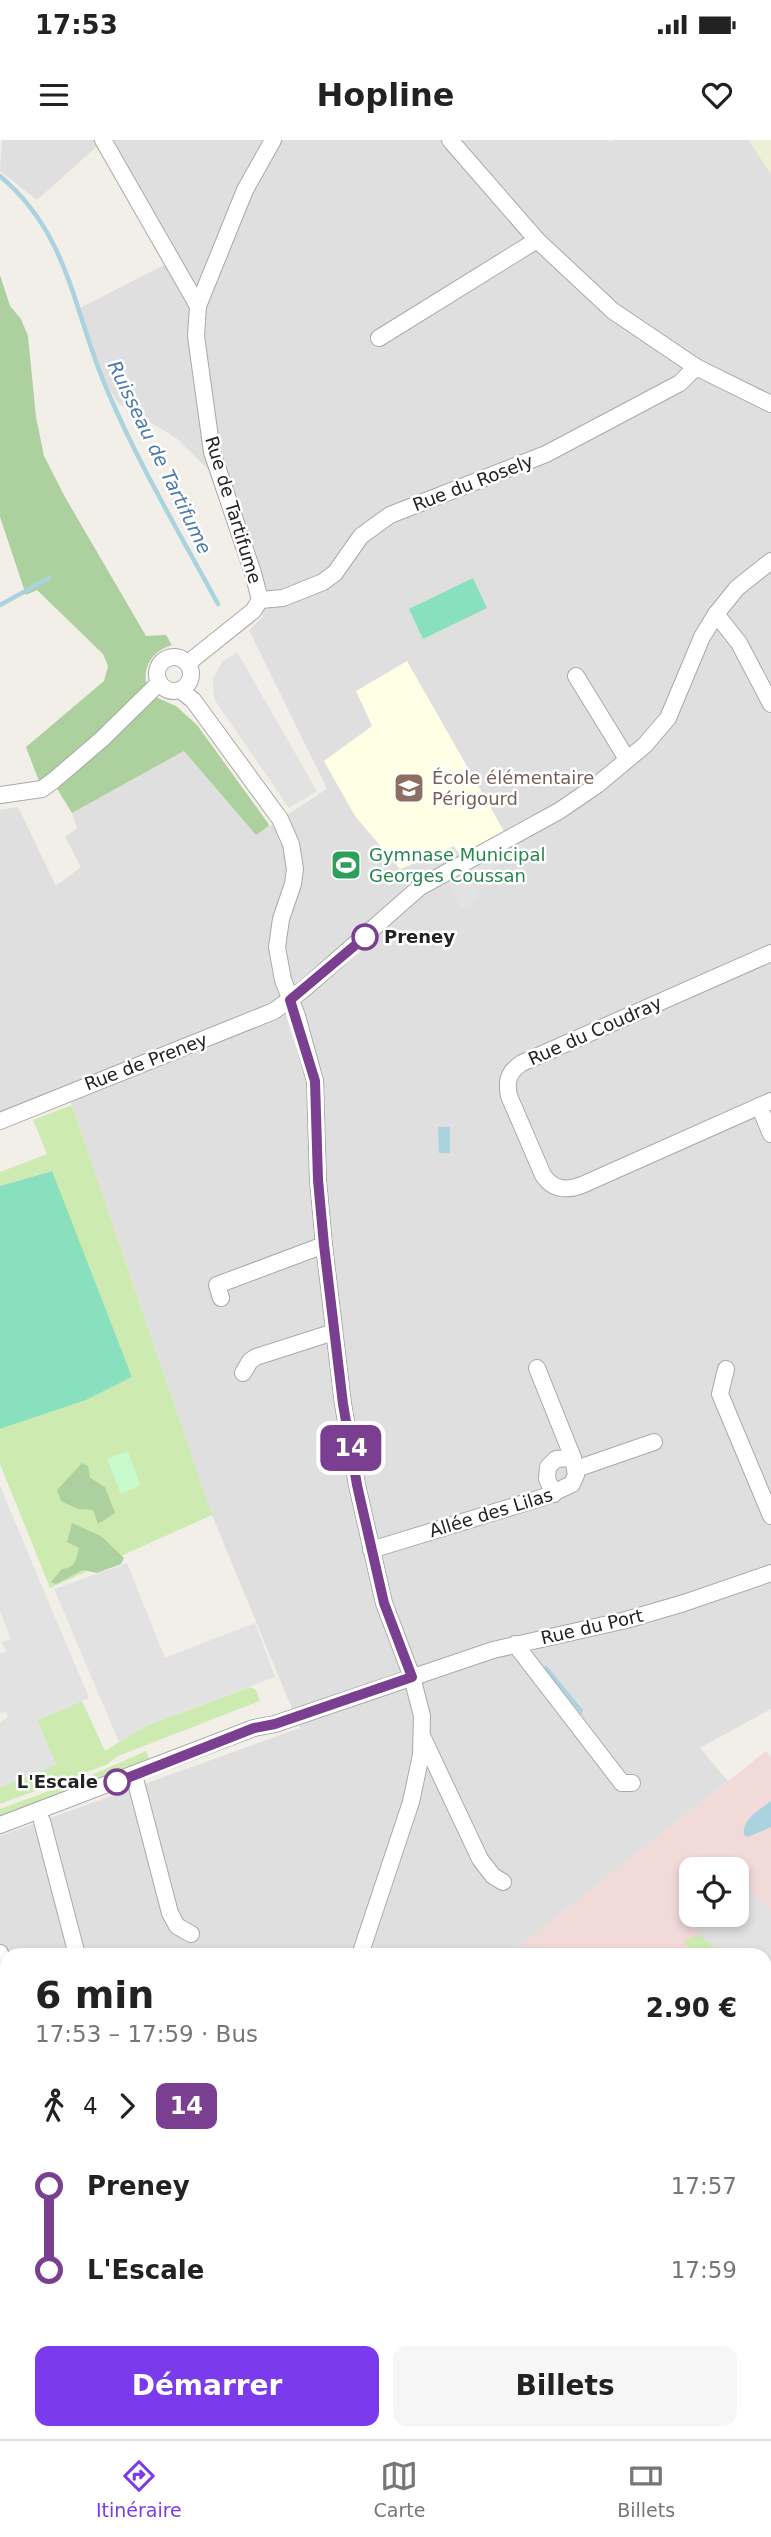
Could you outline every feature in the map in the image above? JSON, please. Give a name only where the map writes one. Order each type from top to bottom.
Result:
[{"type":"street","points":[[103,140],[198,306]]},
{"type":"street","points":[[198,306],[245,190],[273,140]]},
{"type":"street","points":[[450,140],[537,240],[613,311],[695,367],[771,404]]},
{"type":"street","points":[[379,338],[537,240]]},
{"type":"street","name":"Rue de Tartifume","points":[[188,663],[253,611],[260,600],[212,452],[196,336],[198,306]]},
{"type":"street","name":"Rue du Rosely","points":[[260,600],[283,598],[323,582],[335,573],[361,536],[390,515],[546,454],[680,383],[690,376],[695,367]]},
{"type":"street","name":"Rue de Preney","points":[[0,1121],[274,1011],[420,887],[559,811],[645,744],[668,718],[702,637],[716,614],[737,589],[771,561]]},
{"type":"street","points":[[716,614],[739,643],[771,704]]},
{"type":"street","points":[[180,690],[191,678],[188,663],[172,656],[162,661],[157,671],[159,682],[166,689],[180,690],[193,700],[280,819],[291,844],[295,869],[293,884],[281,919],[276,947],[283,980],[315,1081],[318,1180],[324,1245],[355,1472],[384,1603],[412,1677],[420,1708],[423,1738],[411,1802],[362,1948]]},
{"type":"street","points":[[576,676],[627,759]]},
{"type":"street","points":[[0,795],[42,789],[53,782],[102,739],[159,682]]},
{"type":"street","name":"Rue du Coudray","points":[[771,953],[522,1063],[511,1071],[508,1080],[509,1096],[543,1175],[552,1186],[566,1189],[582,1185],[765,1104],[771,1134]]},
{"type":"street","points":[[221,1298],[217,1285],[324,1245]]},
{"type":"street","points":[[243,1373],[250,1361],[256,1357],[334,1332]]},
{"type":"street","points":[[537,1368],[574,1463]]},
{"type":"street","points":[[726,1369],[720,1394],[771,1516]]},
{"type":"street","points":[[554,1494],[547,1479],[548,1467],[556,1460],[574,1463],[654,1442]]},
{"type":"street","name":"Allée des Lilas","points":[[371,1550],[554,1494],[572,1484],[576,1475],[574,1463]]},
{"type":"street","name":"Rue du Port","points":[[135,1779],[257,1738],[275,1724],[412,1677],[515,1644],[626,1620],[771,1573]]},
{"type":"street","points":[[515,1644],[622,1783],[632,1783]]},
{"type":"street","points":[[423,1738],[480,1859],[493,1876],[503,1882]]},
{"type":"street","points":[[0,1836],[42,1821],[135,1779]]},
{"type":"street","points":[[0,1825],[135,1779]]},
{"type":"street","points":[[135,1779],[170,1913],[177,1926],[191,1934]]},
{"type":"street","points":[[42,1821],[75,1948]]},
{"type":"shaded area","points":[[2,140],[749,140],[771,174],[771,1709],[700,1748],[728,1781],[518,1948],[0,1948],[0,1836],[300,1728],[212,1515],[68,1093],[0,1121],[0,810],[18,807],[56,886],[81,867],[65,837],[77,828],[72,813],[184,751],[256,835],[327,789],[249,630],[263,617],[223,484],[176,438],[118,403],[99,372],[76,310],[172,261],[103,141],[37,200],[0,171]]},
{"type":"shaded area","points":[[749,140],[771,140],[771,174]]},
{"type":"shaded area","points":[[237,652],[317,791],[289,808],[214,699],[213,678],[223,661]]},
{"type":"shaded area","name":"École élémentaire Périgourd","points":[[407,661],[505,833],[460,855],[454,846],[400,869],[355,816],[324,761],[372,726],[356,691]]},
{"type":"shaded area","points":[[520,840],[526,851],[472,880],[481,898],[462,909],[447,881]]},
{"type":"shaded area","points":[[0,1486],[89,1698],[37,1720],[56,1765],[0,1787],[0,1723],[8,1717],[6,1712],[0,1713],[0,1654],[6,1651],[2,1642],[11,1639],[0,1611]]},
{"type":"shaded area","points":[[127,1563],[165,1658],[255,1623],[275,1677],[145,1726],[119,1742],[54,1589]]},
{"type":"shaded area","points":[[766,1751],[771,1758],[771,1948],[518,1948]]},
{"type":"shaded area","points":[[749,1891],[771,1911],[771,1948],[714,1948],[692,1927],[749,1927]]},
{"type":"green space","points":[[0,275],[10,306],[21,319],[28,336],[36,417],[44,456],[146,636],[166,635],[172,645],[157,653],[148,664],[146,686],[149,694],[176,706],[197,725],[268,823],[269,826],[256,835],[184,751],[72,813],[56,787],[42,789],[26,747],[104,681],[108,666],[103,654],[37,590],[26,595],[0,517]]},
{"type":"green space","points":[[473,578],[487,608],[423,639],[409,609]]},
{"type":"green space","points":[[72,1105],[212,1515],[50,1588],[0,1464],[0,1429],[86,1400],[132,1377],[51,1171],[0,1186],[0,1172],[47,1154],[33,1120]]},
{"type":"green space","points":[[52,1171],[132,1377],[86,1400],[0,1429],[0,1186]]},
{"type":"green space","points":[[128,1451],[140,1485],[121,1494],[107,1459]]},
{"type":"green space","points":[[82,1463],[88,1466],[90,1478],[105,1487],[115,1513],[98,1524],[93,1510],[78,1509],[61,1501],[57,1490]]},
{"type":"green space","points":[[72,1523],[101,1536],[124,1558],[121,1564],[97,1573],[83,1570],[56,1584],[51,1582],[62,1569],[70,1567],[76,1560],[79,1548],[67,1542]]},
{"type":"green space","points":[[250,1687],[256,1690],[260,1701],[118,1756],[106,1765],[0,1804],[0,1787],[56,1765],[37,1720],[82,1701],[105,1751],[145,1726]]},
{"type":"green space","points":[[146,1751],[150,1762],[115,1775],[113,1773],[95,1782],[85,1778]]},
{"type":"green space","points":[[76,1781],[86,1784],[0,1822],[0,1809]]},
{"type":"green space","points":[[700,1935],[714,1948],[690,1948],[683,1941]]},
{"type":"water","points":[[438,1127],[450,1127],[450,1153],[439,1153]]},
{"type":"water","points":[[546,1665],[583,1710],[582,1715],[543,1668]]},
{"type":"water","points":[[771,1801],[771,1827],[748,1837],[744,1835],[748,1820]]},
{"type":"waterway","name":"Ruisseau de Tartifume","points":[[0,176],[24,199],[56,250],[68,277],[96,362],[120,419],[160,499],[218,604]]},
{"type":"waterway","points":[[0,605],[49,578]]},
{"type":"bus line","name":"14","points":[[117,1782],[254,1728],[275,1724],[412,1677],[384,1603],[357,1485],[343,1404],[324,1245],[318,1180],[315,1081],[290,1000],[365,937]]},
{"type":"place","name":"École élémentaire Périgourd","points":[[409,788]]},
{"type":"place","name":"Gymnase Municipal Georges Coussan","points":[[346,865]]},
{"type":"place","name":"Preney","points":[[365,937]]},
{"type":"place","name":"L'Escale","points":[[117,1782]]}]
